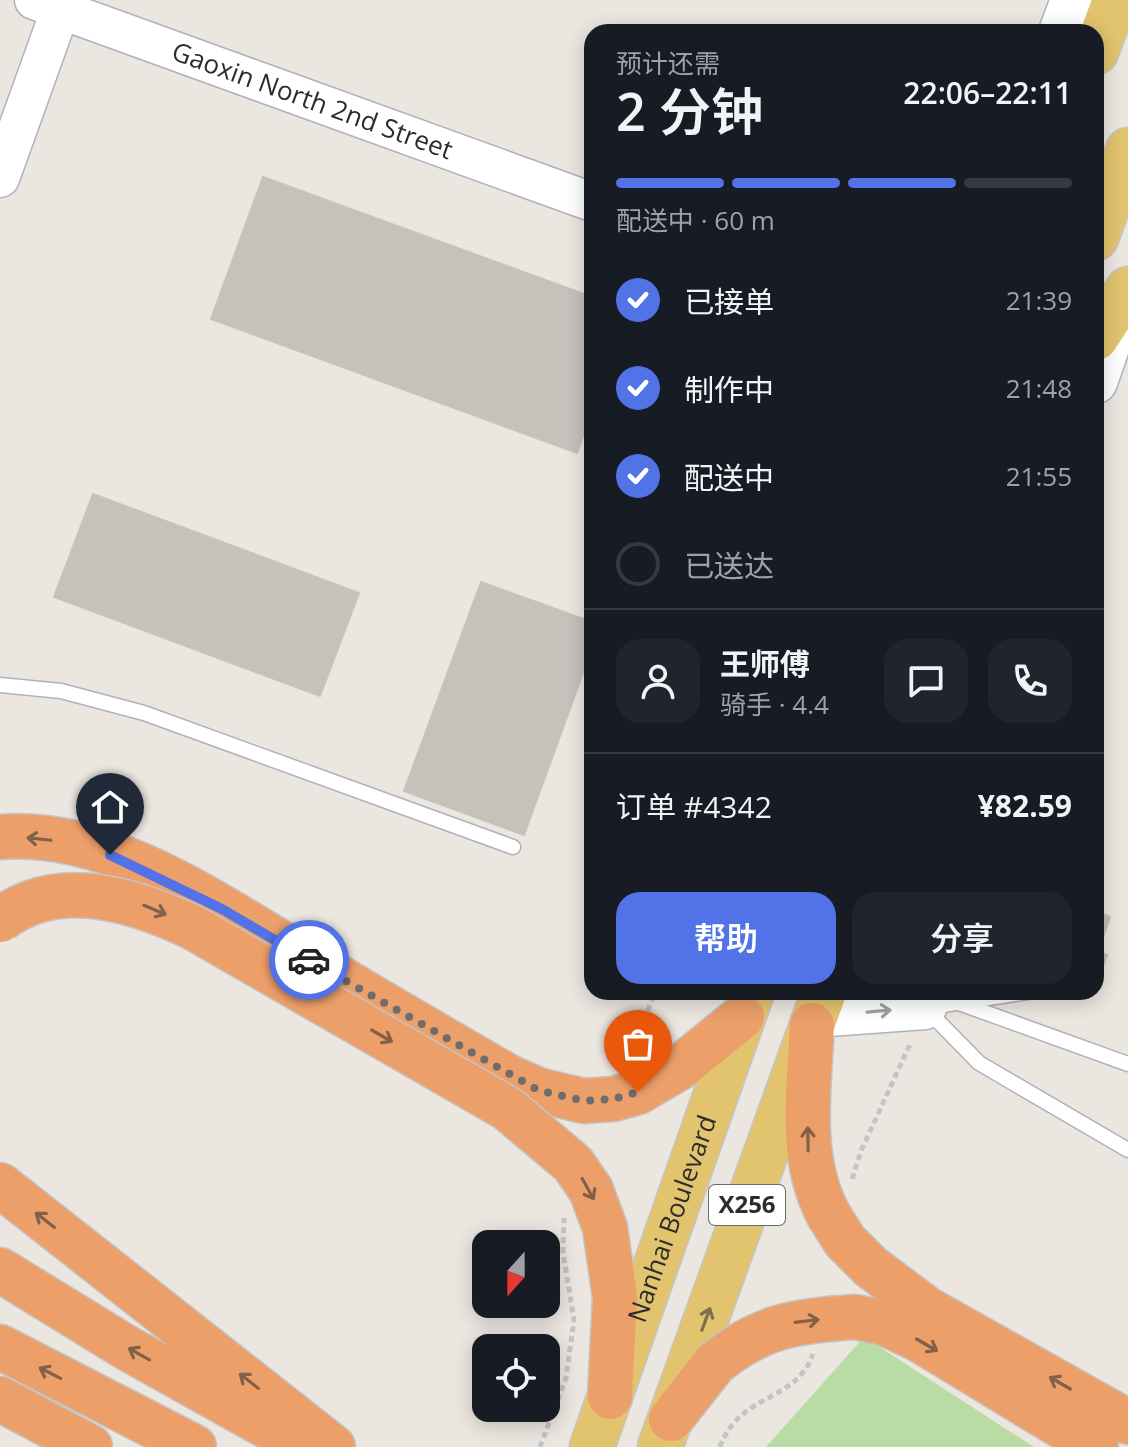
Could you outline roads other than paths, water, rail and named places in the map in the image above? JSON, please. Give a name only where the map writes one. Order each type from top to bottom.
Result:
[{"type":"highway","points":[[0,837],[81,843],[140,866],[222,909],[509,1077],[538,1090],[584,1101],[613,1099],[638,1092],[679,1068],[747,1004]]},
{"type":"highway","points":[[0,920],[39,902],[70,896],[105,896],[145,905],[192,927],[508,1109],[573,1164],[591,1190],[605,1228],[615,1297],[610,1397]]},
{"type":"highway","points":[[817,1011],[807,1143],[817,1193],[845,1241],[871,1267],[927,1309],[1128,1422]]},
{"type":"highway","points":[[0,1185],[333,1447]]},
{"type":"highway","points":[[0,1270],[127,1348],[304,1447]]},
{"type":"highway","points":[[666,1433],[715,1363],[743,1341],[770,1329],[801,1321],[855,1317],[884,1323],[918,1339],[1096,1447]]},
{"type":"highway","points":[[0,1347],[194,1447]]},
{"type":"highway","points":[[0,1399],[90,1447]]},
{"type":"main road","points":[[1063,24],[1072,0]]},
{"type":"main road","points":[[1104,30],[1115,0]]},
{"type":"main road","points":[[1104,216],[1128,150]]},
{"type":"main road","points":[[1104,326],[1128,290]]},
{"type":"main road","points":[[1104,359],[1128,290]]},
{"type":"main road","points":[[817,1011],[938,1001]]},
{"type":"main road","name":"Nanhai Boulevard","points":[[592,1447],[747,1004]]},
{"type":"main road","name":"X256","points":[[666,1433],[817,1011]]},
{"type":"street","points":[[0,178],[53,3]]},
{"type":"street","name":"Gaoxin North 2nd Street","points":[[53,3],[584,199]]},
{"type":"lane","points":[[0,685],[61,691],[106,701],[513,847]]},
{"type":"lane","points":[[938,1001],[1128,1064]]},
{"type":"lane","points":[[938,1001],[979,1063],[1128,1150]]}]
